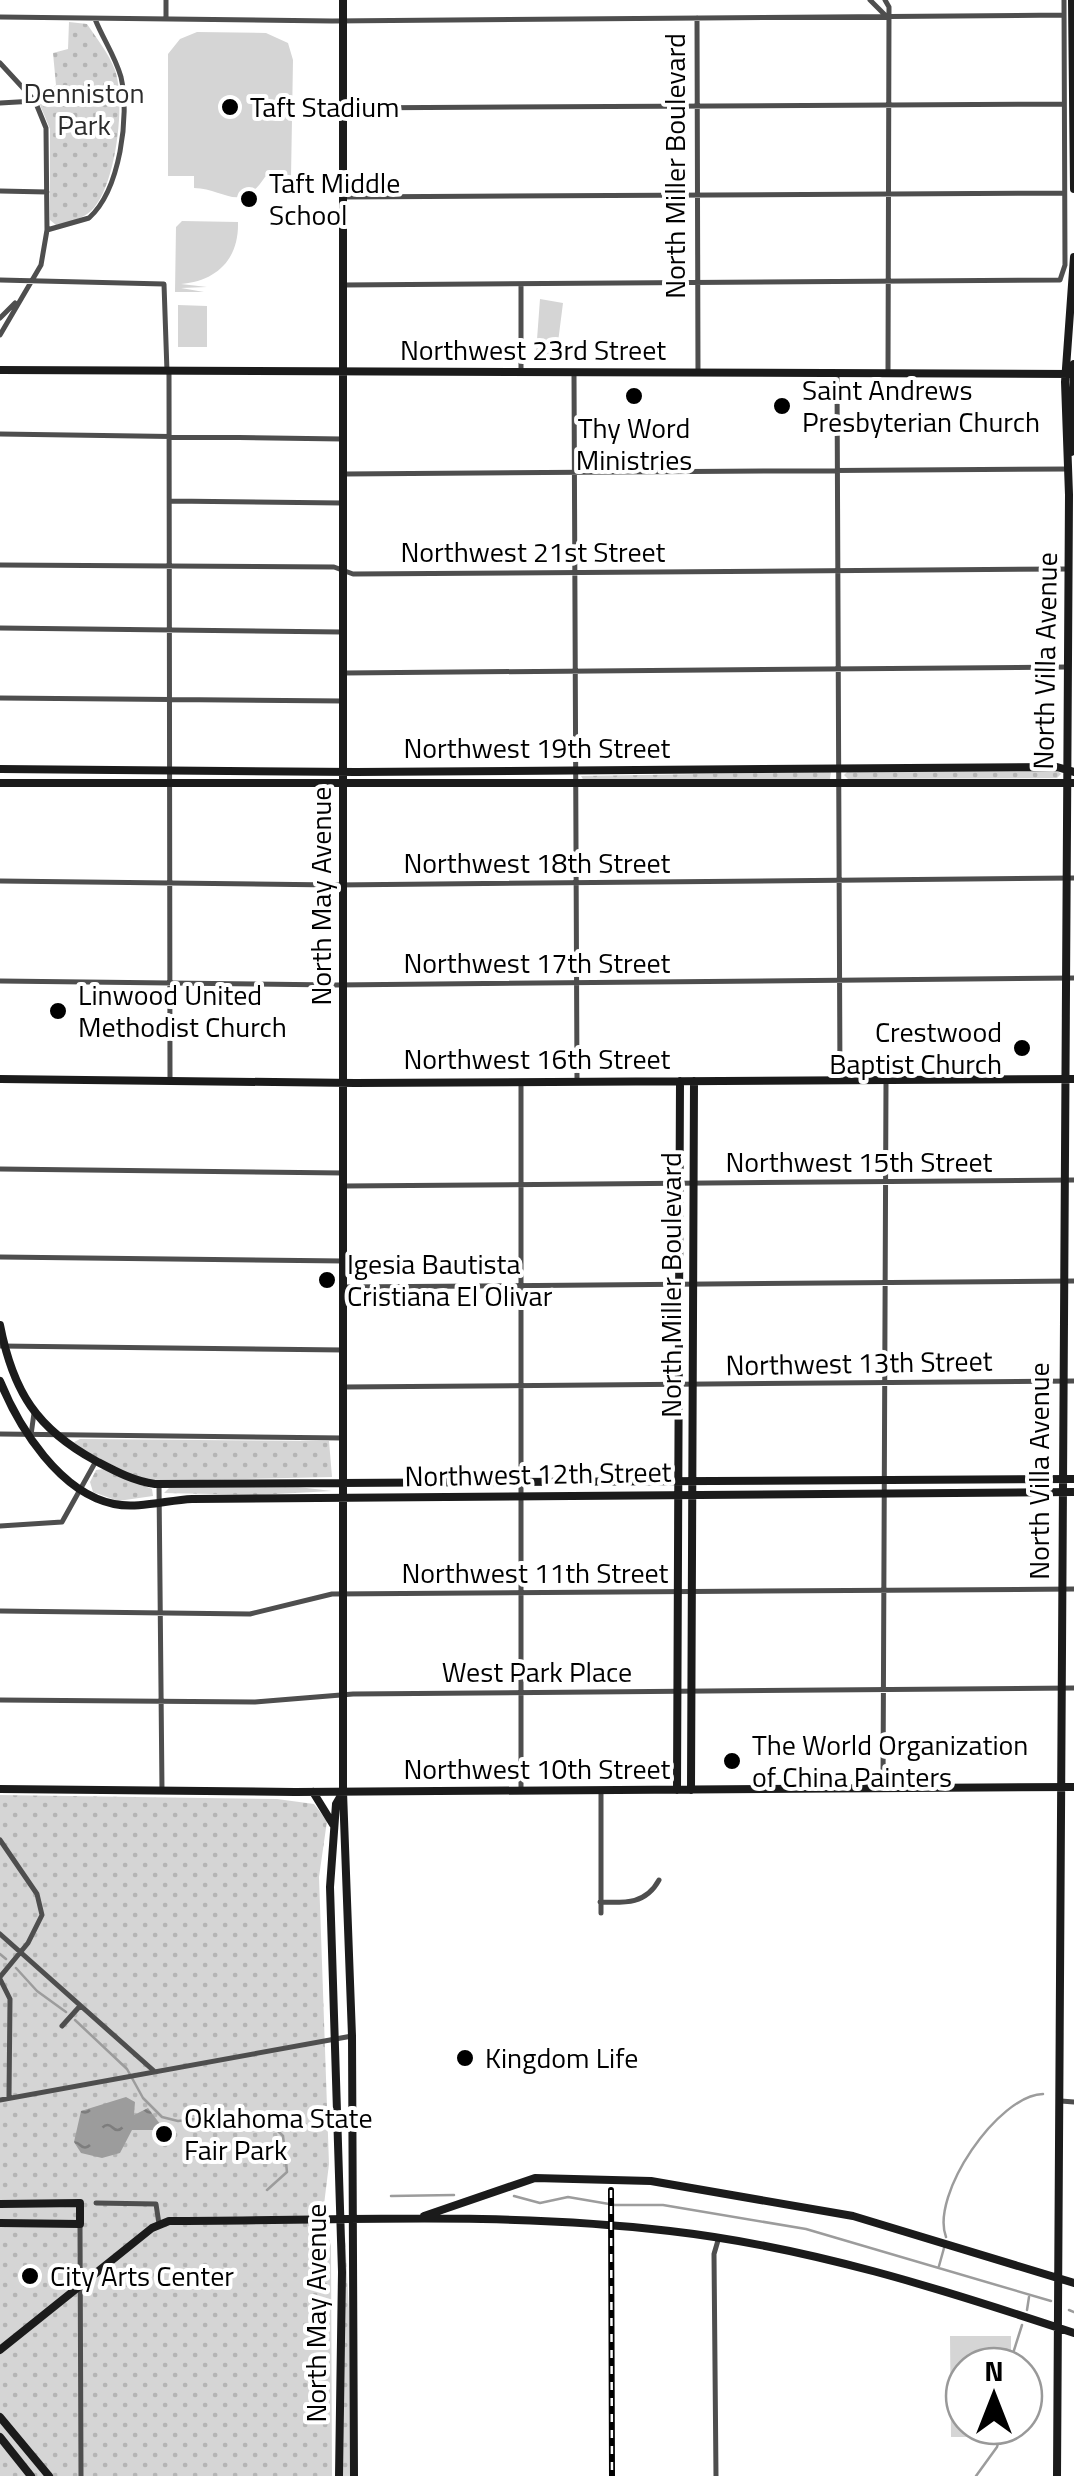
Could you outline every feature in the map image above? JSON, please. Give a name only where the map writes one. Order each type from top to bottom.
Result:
[{"type":"street","points":[[166,0],[166,19]]},
{"type":"street","name":"North May Avenue","points":[[343,0],[343,1792],[352,2036],[354,2476]]},
{"type":"street","points":[[870,0],[887,17]]},
{"type":"street","points":[[885,0],[888,372]]},
{"type":"street","points":[[1064,0],[1069,191]]},
{"type":"street","points":[[343,285],[1058,281],[1064,272],[1073,167],[1072,0]]},
{"type":"street","points":[[0,17],[343,20],[1064,15]]},
{"type":"street","points":[[48,230],[89,218],[102,204],[110,184],[124,96],[118,66],[94,18]]},
{"type":"street","name":"North Miller Boulevard","points":[[697,18],[698,373]]},
{"type":"street","points":[[0,63],[35,100],[46,128],[48,230],[46,252],[0,335]]},
{"type":"street","points":[[0,103],[35,100]]},
{"type":"street","points":[[344,108],[1064,104]]},
{"type":"street","points":[[343,196],[1069,191]]},
{"type":"street","points":[[0,192],[46,192]]},
{"type":"street","name":"North Villa Avenue","points":[[1057,2476],[1063,1078],[1069,978],[1071,683],[1067,668],[1074,257]]},
{"type":"street","points":[[0,280],[164,284],[170,437],[170,1081]]},
{"type":"street","points":[[521,284],[521,374]]},
{"type":"street","points":[[0,318],[20,297]]},
{"type":"street","name":"North Villa Avenue","points":[[1069,468],[1072,369]]},
{"type":"street","name":"Northwest 23rd Street","points":[[0,370],[574,374],[1072,369]]},
{"type":"street","points":[[837,372],[840,1080]]},
{"type":"street","points":[[574,374],[576,1082]]},
{"type":"street","points":[[0,434],[345,439]]},
{"type":"street","points":[[345,474],[1069,468]]},
{"type":"street","points":[[170,502],[345,503]]},
{"type":"street","name":"Northwest 21st Street","points":[[0,564],[344,571],[1068,569]]},
{"type":"street","points":[[0,628],[344,632]]},
{"type":"street","points":[[344,673],[1067,668]]},
{"type":"street","points":[[0,698],[344,701]]},
{"type":"street","name":"Northwest 19th Street","points":[[0,768],[344,772],[839,768],[1070,771]]},
{"type":"street","name":"Northwest 19th Street","points":[[0,782],[344,786],[1070,783]]},
{"type":"street","name":"Northwest 18th Street","points":[[0,881],[344,885],[1070,878]]},
{"type":"street","name":"Northwest 17th Street","points":[[0,980],[344,984],[1069,978]]},
{"type":"street","name":"Northwest 16th Street","points":[[0,1079],[344,1083],[1074,1078]]},
{"type":"street","points":[[883,1789],[886,1080]]},
{"type":"street","name":"North Miller Boulevard","points":[[677,1790],[680,1081]]},
{"type":"street","name":"North Miller Boulevard","points":[[691,1790],[694,1081]]},
{"type":"street","points":[[521,1082],[521,1791]]},
{"type":"street","points":[[0,1169],[344,1172]]},
{"type":"street","name":"Northwest 15th Street","points":[[344,1186],[1074,1180]]},
{"type":"street","points":[[0,1257],[344,1261]]},
{"type":"street","points":[[344,1286],[1074,1281]]},
{"type":"street","name":"Northwest 12th Street","points":[[0,1325],[2,1346],[34,1413],[54,1435],[134,1480],[159,1484],[1074,1479]]},
{"type":"street","points":[[2,1346],[344,1350]]},
{"type":"street","name":"Northwest 12th Street","points":[[0,1381],[60,1475],[81,1490],[114,1504],[343,1498],[1074,1492]]},
{"type":"street","name":"Northwest 13th Street","points":[[344,1387],[1074,1382]]},
{"type":"street","points":[[32,1435],[34,1413]]},
{"type":"street","points":[[0,1434],[343,1438]]},
{"type":"street","points":[[0,1526],[59,1524],[96,1461]]},
{"type":"street","points":[[159,1484],[162,1791]]},
{"type":"street","name":"Northwest 11th Street","points":[[0,1611],[250,1614],[310,1597],[344,1594],[1074,1589]]},
{"type":"street","name":"West Park Place","points":[[0,1700],[255,1702],[344,1694],[1074,1688]]},
{"type":"street","name":"Northwest 10th Street","points":[[0,1789],[343,1792],[1074,1787]]},
{"type":"street","points":[[601,1791],[601,1913]]},
{"type":"street","points":[[313,1792],[334,1826]]},
{"type":"street","name":"North May Avenue","points":[[339,2476],[340,2219],[330,1887],[336,1804],[343,1792]]},
{"type":"street","points":[[0,1840],[41,1904],[41,1921],[0,1978],[10,1998],[9,2098]]},
{"type":"street","points":[[600,1902],[642,1900],[651,1895],[660,1880]]},
{"type":"street","points":[[330,1887],[344,1887]]},
{"type":"street","points":[[0,1934],[154,2071]]},
{"type":"street","points":[[62,2026],[80,2006]]},
{"type":"street","points":[[0,2100],[352,2036]]},
{"type":"street","points":[[1061,2101],[1074,2102]]},
{"type":"street","points":[[418,2218],[535,2178],[635,2179],[726,2190],[853,2216],[1074,2284]]},
{"type":"street","points":[[0,2204],[80,2203],[81,2476]]},
{"type":"street","points":[[96,2203],[156,2204],[158,2224]]},
{"type":"street","points":[[28,2204],[28,2224]]},
{"type":"street","points":[[0,2350],[158,2224],[340,2219],[612,2224],[718,2237],[840,2262],[1074,2333]]},
{"type":"street","points":[[0,2224],[80,2224]]},
{"type":"street","points":[[716,2476],[714,2254],[718,2237]]},
{"type":"street","points":[[0,2417],[48,2476]]},
{"type":"street","points":[[0,2437],[31,2476]]},
{"type":"green space","name":"Denniston Park","points":[[69,22],[87,24],[112,63],[118,84],[119,122],[112,164],[100,199],[83,217],[56,225],[50,220],[50,129],[38,100],[56,85],[53,53],[68,49]]},
{"type":"green space","name":"Taft Stadium","points":[[197,32],[266,33],[288,43],[293,60],[291,177],[265,177],[248,195],[231,197],[194,188],[194,176],[168,176],[168,54],[180,39]]},
{"type":"green space","points":[[182,221],[238,222],[235,247],[223,266],[205,278],[181,284],[207,287],[181,288],[204,292],[175,292],[176,227]]},
{"type":"green space","points":[[540,299],[563,303],[556,358],[540,359],[536,353]]},
{"type":"green space","points":[[178,305],[207,306],[207,347],[178,347]]},
{"type":"green space","points":[[1057,770],[1061,774],[1057,778],[848,779],[844,775],[848,771]]},
{"type":"green space","points":[[831,772],[830,779],[584,781],[581,776]]},
{"type":"green space","points":[[329,1441],[332,1477],[154,1481],[127,1473],[77,1447],[74,1442]]},
{"type":"green space","points":[[104,1469],[152,1489],[153,1496],[118,1501],[93,1492],[90,1482],[96,1470]]},
{"type":"green space","points":[[298,1487],[332,1491],[257,1495],[164,1493],[169,1488]]},
{"type":"green space","name":"Oklahoma State Fair Park","points":[[0,1795],[277,1799],[314,1804],[327,1821],[319,1877],[329,2164],[321,2229],[327,2232],[331,2246],[332,2476],[0,2476]]},
{"type":"green space","points":[[345,2235],[351,2350],[350,2476],[343,2476]]},
{"type":"green space","points":[[950,2336],[1011,2336],[1011,2346],[950,2346]]},
{"type":"water","points":[[126,2097],[135,2102],[134,2115],[148,2108],[160,2124],[154,2130],[132,2130],[120,2153],[102,2158],[81,2153],[74,2142],[81,2111]]},
{"type":"waterway","points":[[0,1954],[6,1959]]},
{"type":"waterway","points":[[16,1968],[37,1991],[66,2012]]},
{"type":"waterway","points":[[75,2020],[127,2069],[143,2098],[162,2117],[178,2121],[219,2116],[276,2129],[283,2136],[287,2172],[267,2190]]},
{"type":"waterway","points":[[946,2237],[948,2197],[972,2150],[1007,2111],[1025,2099],[1043,2094]]},
{"type":"waterway","points":[[391,2196],[454,2195]]},
{"type":"waterway","points":[[514,2196],[540,2203],[568,2197],[615,2205],[663,2205],[806,2229],[1051,2301]]},
{"type":"waterway","points":[[939,2266],[944,2248]]},
{"type":"waterway","points":[[1027,2310],[1029,2297]]},
{"type":"waterway","points":[[1069,2310],[1074,2312]]},
{"type":"waterway","points":[[1015,2346],[1022,2325]]},
{"type":"waterway","points":[[976,2476],[997,2446]]},
{"type":"railway","points":[[611,2190],[612,2476]]},
{"type":"place","name":"Taft Stadium","points":[[230,107]]},
{"type":"place","name":"Taft Middle School","points":[[249,199]]},
{"type":"place","name":"Thy Word Ministries","points":[[634,396]]},
{"type":"place","name":"Saint Andrews Presbyterian Church","points":[[782,406]]},
{"type":"place","name":"Linwood United Methodist Church","points":[[58,1011]]},
{"type":"place","name":"Crestwood Baptist Church","points":[[1022,1048]]},
{"type":"place","name":"Igesia Bautista Cristiana El Olivar","points":[[327,1280]]},
{"type":"place","name":"The World Organization of China Painters","points":[[732,1761]]},
{"type":"place","name":"Kingdom Life","points":[[465,2058]]},
{"type":"place","name":"Oklahoma State Fair Park","points":[[164,2134]]},
{"type":"place","name":"City Arts Center","points":[[30,2276]]}]
